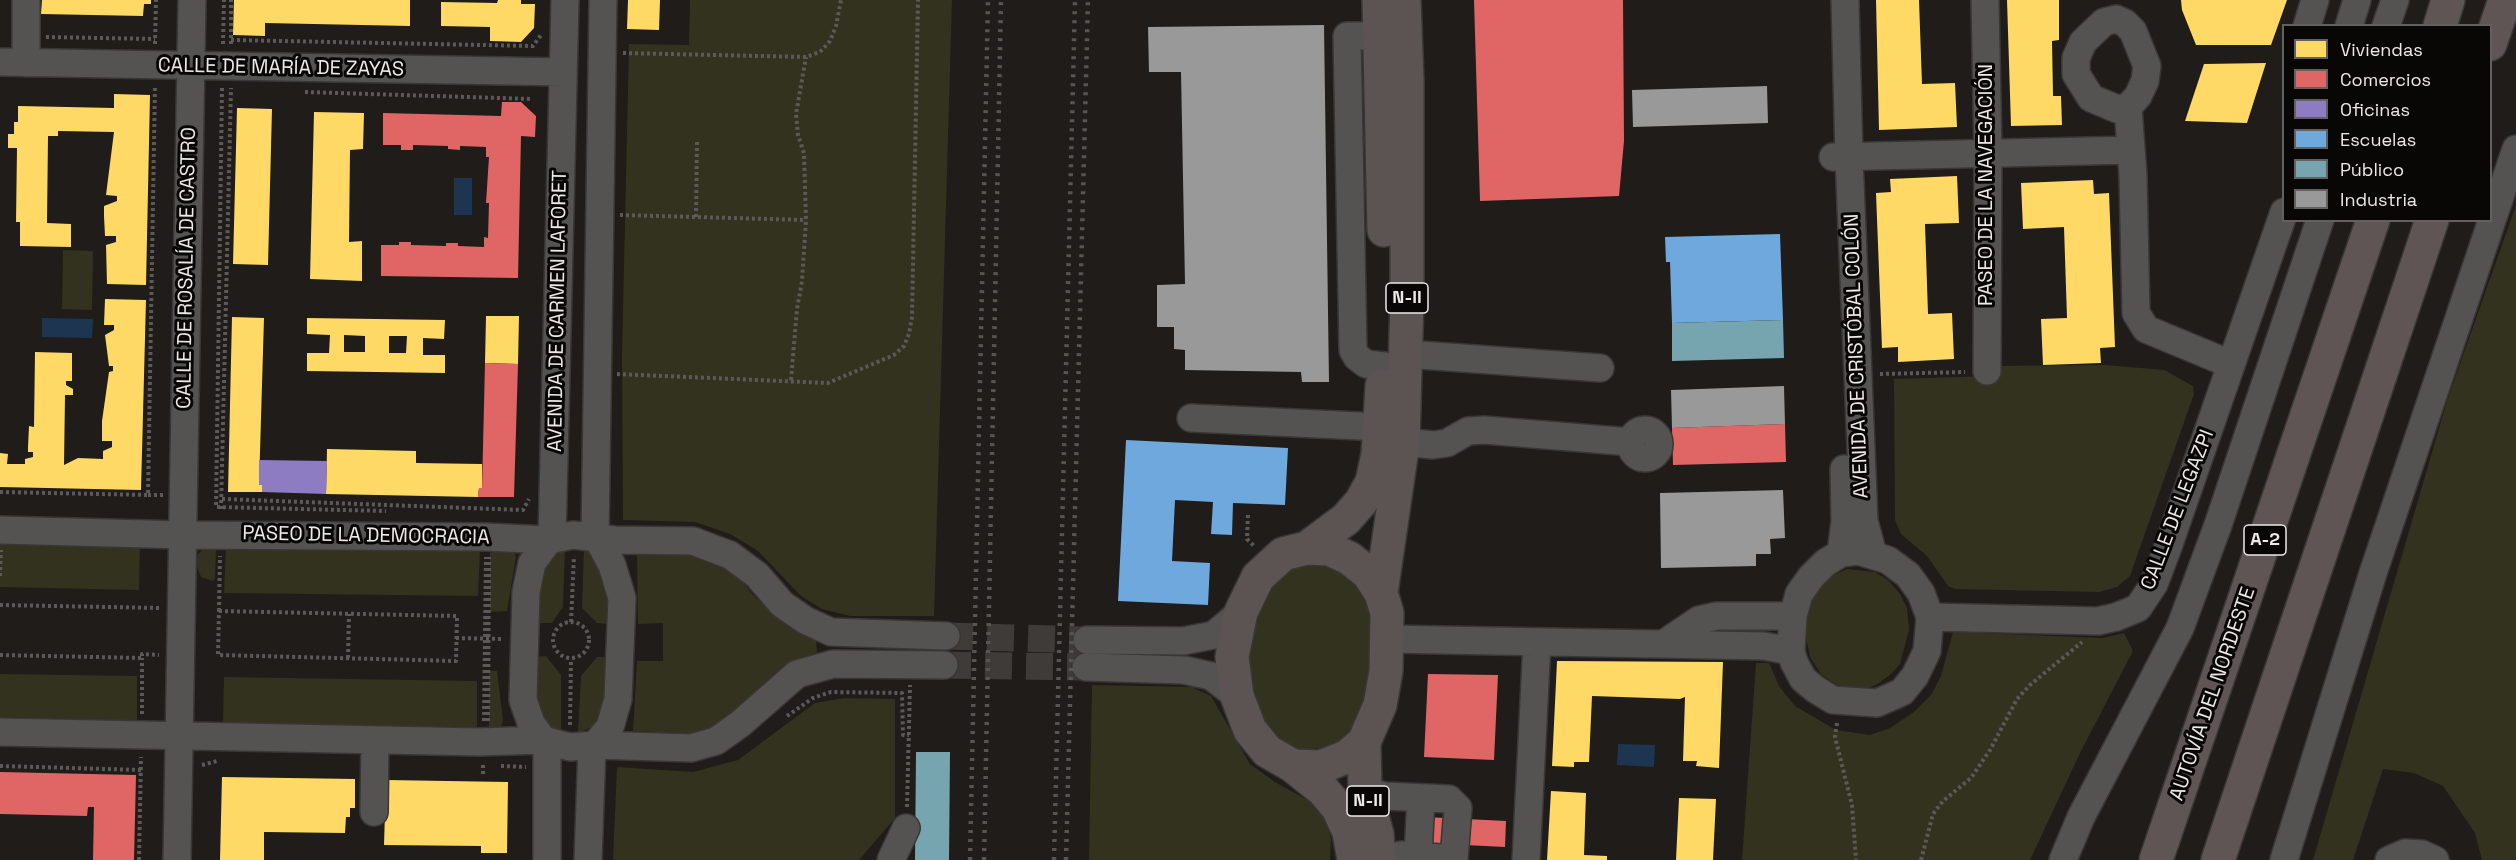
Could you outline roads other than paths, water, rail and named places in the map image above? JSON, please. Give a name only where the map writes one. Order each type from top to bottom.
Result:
[{"type":"highway","points":[[2441,24],[2448,0]]},
{"type":"highway","points":[[2492,38],[2505,0]]},
{"type":"highway","name":"AUTOVÍA DEL NORDESTE","points":[[2156,860],[2372,222]]},
{"type":"highway","points":[[2218,860],[2431,222]]},
{"type":"main road","name":"N-II","points":[[1379,0],[1385,297],[1395,360]]},
{"type":"main road","name":"N-II","points":[[1382,860],[1365,791],[1364,742],[1380,705],[1386,671],[1386,613],[1381,593],[1392,435],[1407,80],[1404,0]]},
{"type":"main road","name":"N-II","points":[[1307,548],[1328,534],[1361,502],[1392,435]]},
{"type":"main road","name":"N-II","points":[[1354,860],[1349,832],[1338,808],[1323,790],[1293,766],[1267,751],[1250,730],[1237,696],[1233,657],[1241,612],[1258,577],[1283,554],[1307,548],[1329,549],[1349,558],[1368,573],[1381,593]]},
{"type":"main road","name":"N-II","points":[[1293,766],[1321,767],[1348,756],[1364,742]]},
{"type":"street","points":[[17,54],[26,0]]},
{"type":"street","name":"CALLE DE ROSALÍA DE CASTRO","points":[[183,535],[192,0]]},
{"type":"street","name":"AVENIDA DE CARMEN LAFORET","points":[[550,540],[564,0]]},
{"type":"street","name":"AVENIDA DE CARMEN LAFORET","points":[[596,538],[609,67],[603,0]]},
{"type":"street","name":"AVENIDA DE CRISTÓBAL COLÓN","points":[[1827,0],[1841,157],[1864,521],[1873,554]]},
{"type":"street","name":"AVENIDA DE CRISTÓBAL COLÓN","points":[[1841,553],[1845,521],[1841,157],[1845,0]]},
{"type":"street","name":"PASEO DE LA NAVEGACIÓN","points":[[1985,0],[1988,371]]},
{"type":"street","points":[[2308,24],[2316,0]]},
{"type":"street","points":[[2350,24],[2357,0]]},
{"type":"street","points":[[2387,24],[2395,0]]},
{"type":"street","points":[[2118,10],[2133,31],[2147,66],[2145,81],[2138,96],[2128,107],[2117,110],[2091,98],[2076,74],[2076,58],[2083,42],[2118,10]]},
{"type":"street","points":[[584,53],[609,67],[582,92],[563,72],[573,55],[584,53]]},
{"type":"street","name":"CALLE DE MARÍA DE ZAYAS","points":[[17,54],[191,67],[232,79],[563,72]]},
{"type":"street","points":[[2128,107],[2136,313],[2146,329],[2230,364]]},
{"type":"street","points":[[2492,220],[2516,149]]},
{"type":"street","points":[[1841,157],[2130,150]]},
{"type":"street","name":"CALLE DE LEGAZPI","points":[[1930,617],[2098,621],[2138,608],[2154,584],[2282,215]]},
{"type":"street","points":[[2063,860],[2081,817],[2180,628],[2222,513],[2319,222]]},
{"type":"street","points":[[2284,860],[2373,573],[2491,222]]},
{"type":"street","points":[[1395,360],[1600,368]]},
{"type":"street","points":[[1191,418],[1392,435],[1433,445],[1447,443],[1468,431],[1484,430],[1631,441]]},
{"type":"street","name":"PASEO DE LA DEMOCRACIA","points":[[1,536],[487,529],[550,540],[573,535],[596,538],[693,541],[730,555],[756,575],[782,604],[805,620],[831,632],[946,636]]},
{"type":"street","points":[[177,860],[183,535]]},
{"type":"street","points":[[588,860],[593,746],[610,727],[618,699],[622,597],[612,565],[596,538]]},
{"type":"street","points":[[547,860],[549,772],[545,741],[531,723],[523,700],[526,592],[532,563],[550,540]]},
{"type":"street","points":[[1858,551],[1873,554],[1888,560],[1908,574],[1921,593],[1930,617],[1927,651],[1915,676],[1902,692],[1877,703],[1833,700],[1803,679],[1794,662],[1791,651],[1793,616],[1799,594],[1810,577],[1825,562],[1841,553],[1858,551]]},
{"type":"street","points":[[1087,640],[1183,641],[1214,635],[1241,612]]},
{"type":"street","points":[[1665,643],[1699,620],[1717,616],[1793,616]]},
{"type":"street","points":[[1387,639],[1665,643],[1764,646],[1791,651]]},
{"type":"street","points":[[1526,860],[1537,642]]},
{"type":"street","points":[[0,732],[375,740],[488,754],[545,741],[570,747],[691,748],[716,741],[740,724],[796,675],[833,664],[944,665]]},
{"type":"street","points":[[1086,667],[1184,670],[1211,676],[1237,696]]},
{"type":"street","points":[[374,812],[375,740]]},
{"type":"street","points":[[1365,791],[1385,796],[1449,799],[1458,807],[1466,859],[1401,855],[1382,860]]},
{"type":"street","points":[[1418,856],[1421,798]]},
{"type":"street","points":[[891,860],[906,828]]},
{"type":"street","points":[[2389,860],[2405,853],[2422,854],[2435,860]]},
{"type":"water","points":[[454,178],[472,178],[472,215],[454,215]]},
{"type":"water","points":[[42,318],[93,319],[92,338],[42,337]]},
{"type":"water","points":[[1618,744],[1655,745],[1654,767],[1617,765]]},
{"type":"tunnel","points":[[946,636],[1087,640]]},
{"type":"tunnel","points":[[944,665],[1086,667]]},
{"type":"railway","points":[[970,860],[988,0]]},
{"type":"railway","points":[[984,860],[1001,0]]},
{"type":"railway","points":[[1054,860],[1075,0]]},
{"type":"railway","points":[[1066,860],[1088,0]]}]
